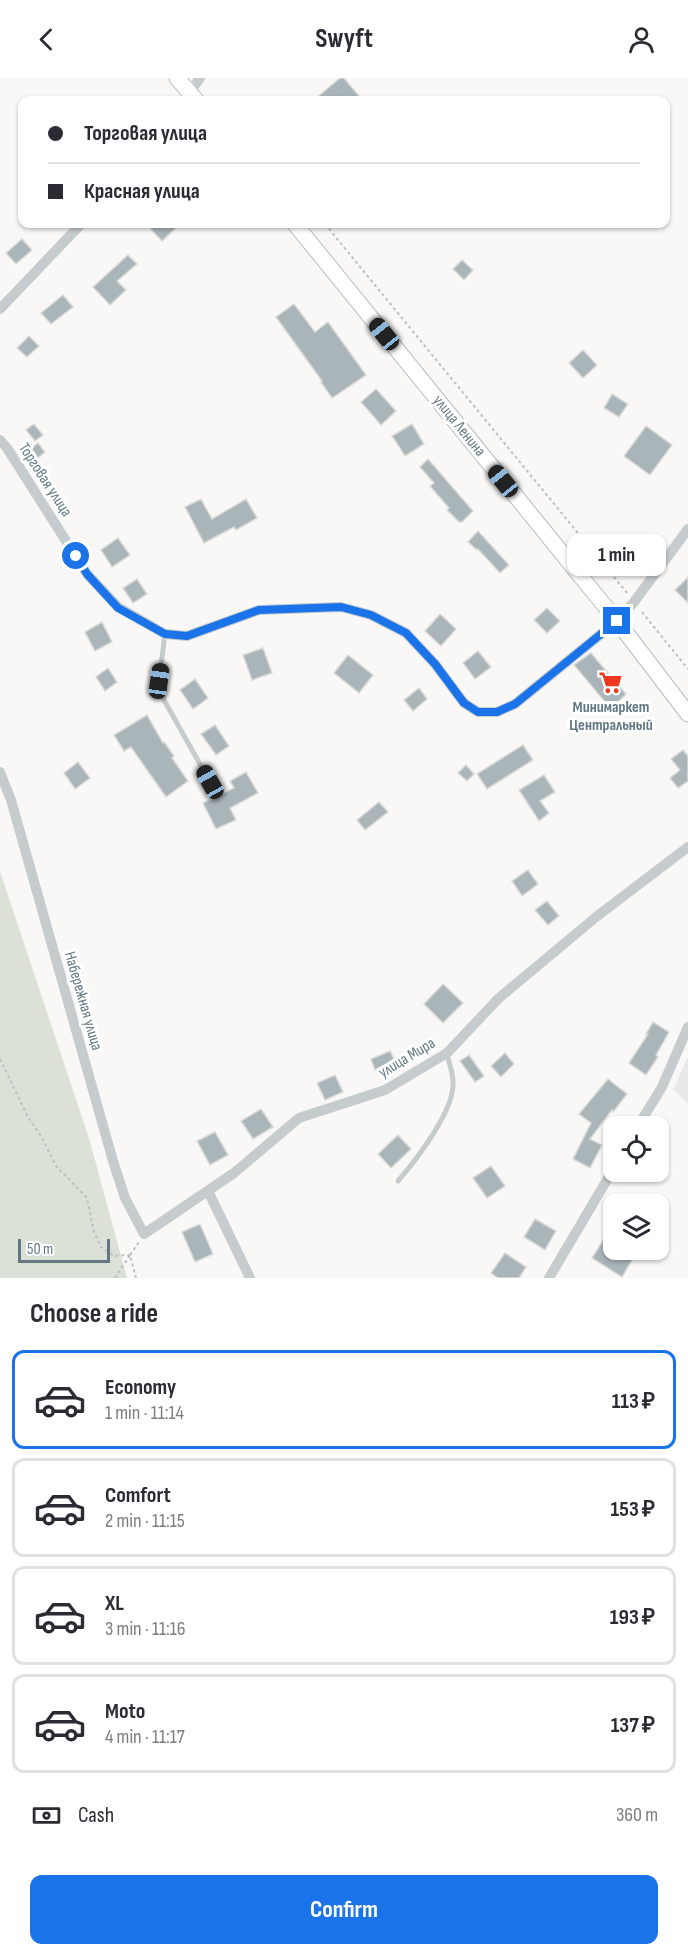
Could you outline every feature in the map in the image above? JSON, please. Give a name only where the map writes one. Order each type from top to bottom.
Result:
[{"type":"street","points":[[177,78],[190,96]]},
{"type":"street","points":[[192,96],[200,78]]},
{"type":"street","points":[[0,309],[77,228]]},
{"type":"street","name":"улица Ленина","points":[[299,228],[617,621],[688,714]]},
{"type":"street","name":"Торговая улица","points":[[0,440],[87,574],[118,608],[165,634]]},
{"type":"street","points":[[165,634],[187,636],[259,610],[341,607],[371,615],[406,633],[435,664],[464,703],[478,712],[497,712],[515,704],[617,621],[634,602],[688,529]]},
{"type":"street","name":"Набережная улица","points":[[0,772],[11,800],[113,1161],[125,1198],[144,1234]]},
{"type":"street","name":"улица Мира","points":[[144,1234],[234,1173],[299,1118],[385,1090],[447,1053],[499,998],[596,917],[688,847]]},
{"type":"street","points":[[644,1116],[662,1087],[688,1027]]},
{"type":"street","points":[[549,1278],[606,1182]]},
{"type":"street","points":[[208,1191],[250,1278]]},
{"type":"lane","points":[[165,634],[159,681],[164,700],[210,782]]},
{"type":"lane","points":[[398,1181],[441,1122],[450,1104],[453,1083],[447,1053]]},
{"type":"path","points":[[328,228],[688,669]]},
{"type":"path","points":[[0,1059],[28,1117],[41,1136],[56,1166],[87,1198],[94,1232],[101,1247],[114,1256],[130,1255]]},
{"type":"path","points":[[117,1277],[144,1234]]},
{"type":"path","points":[[130,1255],[136,1278]]},
{"type":"shaded area","points":[[0,871],[89,1138],[127,1278],[0,1278]]},
{"type":"shaded area","points":[[688,1057],[688,1103],[673,1090]]},
{"type":"building","points":[[340,78],[344,78],[359,96],[319,96]]},
{"type":"building","points":[[150,228],[176,228],[162,241]]},
{"type":"building","points":[[22,239],[32,250],[16,264],[6,253]]},
{"type":"building","points":[[128,255],[137,264],[117,281],[126,290],[110,305],[93,287]]},
{"type":"building","points":[[462,260],[473,270],[464,280],[453,269]]},
{"type":"building","points":[[63,295],[73,307],[51,324],[41,313]]},
{"type":"building","points":[[294,304],[315,332],[328,322],[366,375],[332,398],[276,317]]},
{"type":"building","points":[[29,336],[39,346],[27,357],[17,348]]},
{"type":"building","points":[[583,350],[597,365],[583,378],[569,363]]},
{"type":"building","points":[[376,389],[396,411],[381,425],[361,402]]},
{"type":"building","points":[[612,394],[628,404],[619,417],[604,408]]},
{"type":"building","points":[[34,424],[43,435],[35,441],[26,430]]},
{"type":"building","points":[[412,424],[424,444],[405,456],[392,436]]},
{"type":"building","points":[[646,426],[672,445],[650,475],[624,456]]},
{"type":"building","points":[[38,443],[45,452],[31,463],[24,454]]},
{"type":"building","points":[[428,459],[473,511],[462,522],[459,522],[447,510],[449,508],[430,486],[434,483],[420,467]]},
{"type":"building","points":[[201,499],[212,519],[246,499],[257,518],[236,530],[234,527],[204,543],[185,507]]},
{"type":"building","points":[[478,531],[509,565],[500,573],[478,549],[468,542]]},
{"type":"building","points":[[118,538],[130,555],[112,567],[101,550]]},
{"type":"building","points":[[688,577],[688,603],[675,590]]},
{"type":"building","points":[[137,579],[147,594],[133,603],[123,588]]},
{"type":"building","points":[[547,608],[560,621],[547,633],[534,620]]},
{"type":"building","points":[[440,614],[456,629],[441,646],[425,631]]},
{"type":"building","points":[[102,622],[112,642],[95,651],[85,632]]},
{"type":"building","points":[[263,648],[272,673],[252,680],[243,655]]},
{"type":"building","points":[[478,651],[491,667],[475,679],[463,663]]},
{"type":"building","points":[[591,653],[626,694],[611,709],[574,665]]},
{"type":"building","points":[[348,655],[373,675],[359,693],[334,673]]},
{"type":"building","points":[[108,668],[117,682],[105,691],[96,677]]},
{"type":"building","points":[[195,679],[208,698],[193,709],[180,690]]},
{"type":"building","points":[[419,688],[427,699],[413,711],[404,700]]},
{"type":"building","points":[[147,715],[188,781],[166,797],[131,747],[124,751],[114,735]]},
{"type":"building","points":[[215,725],[229,746],[216,755],[201,734]]},
{"type":"building","points":[[523,745],[533,760],[487,789],[477,774]]},
{"type":"building","points":[[683,750],[688,756],[688,781],[678,788],[670,778],[680,770],[671,759]]},
{"type":"building","points":[[78,762],[90,778],[75,789],[64,773]]},
{"type":"building","points":[[466,765],[474,774],[467,781],[458,773]]},
{"type":"building","points":[[246,772],[258,793],[230,808],[236,820],[216,829],[203,803],[234,788],[230,781]]},
{"type":"building","points":[[544,775],[555,792],[540,801],[549,813],[539,821],[519,790]]},
{"type":"building","points":[[379,802],[388,812],[365,830],[357,820]]},
{"type":"building","points":[[528,870],[538,884],[522,896],[512,881]]},
{"type":"building","points":[[547,901],[559,916],[548,925],[535,910]]},
{"type":"building","points":[[443,984],[463,1003],[443,1023],[424,1004]]},
{"type":"building","points":[[653,1022],[669,1032],[656,1055],[658,1057],[646,1075],[629,1063]]},
{"type":"building","points":[[390,1051],[395,1061],[375,1070],[371,1059]]},
{"type":"building","points":[[505,1053],[514,1064],[501,1077],[491,1066]]},
{"type":"building","points":[[469,1055],[484,1076],[475,1082],[460,1061]]},
{"type":"building","points":[[335,1075],[343,1092],[325,1100],[317,1083]]},
{"type":"building","points":[[608,1079],[627,1094],[613,1112],[612,1110],[607,1116],[603,1116],[603,1122],[590,1139],[602,1145],[590,1168],[573,1159],[591,1123],[579,1114]]},
{"type":"building","points":[[261,1109],[273,1127],[253,1139],[241,1121]]},
{"type":"building","points":[[215,1132],[228,1155],[210,1165],[197,1141]]},
{"type":"building","points":[[398,1135],[411,1149],[391,1168],[378,1154]]},
{"type":"building","points":[[491,1166],[505,1186],[487,1198],[473,1178]]},
{"type":"building","points":[[535,1219],[556,1231],[545,1250],[524,1237]]},
{"type":"building","points":[[200,1224],[213,1254],[195,1262],[182,1232]]},
{"type":"building","points":[[603,1240],[603,1260],[632,1260],[622,1277],[592,1258]]},
{"type":"building","points":[[505,1253],[526,1267],[519,1278],[498,1278],[491,1273]]},
{"type":"place","name":"Минимаркет Центральный","points":[[611,682]]},
{"type":"route","points":[[76,556],[87,574],[118,608],[165,634],[187,636],[259,610],[341,607],[371,615],[406,633],[435,664],[464,703],[478,712],[497,712],[515,704],[617,621]]}]
